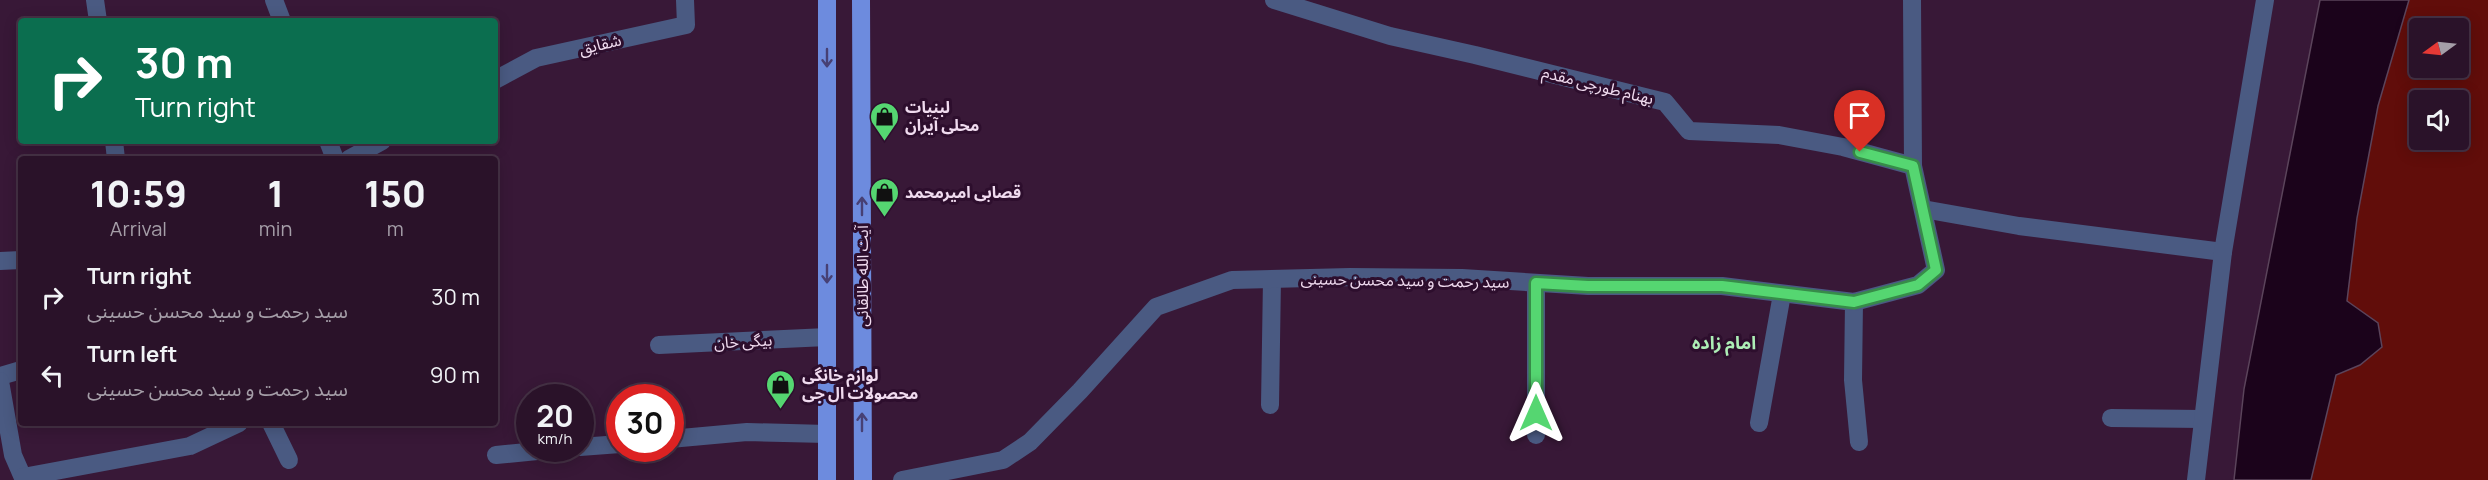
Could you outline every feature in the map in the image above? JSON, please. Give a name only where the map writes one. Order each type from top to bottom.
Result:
[{"type":"main road","points":[[826,0],[827,480]]},
{"type":"main road","name":"آیت الله طالقانی","points":[[861,0],[863,480]]},
{"type":"street","points":[[95,0],[98,18]]},
{"type":"street","points":[[274,0],[281,18]]},
{"type":"street","name":"شقایق","points":[[498,78],[536,58],[686,25],[685,0]]},
{"type":"street","name":"بهنام طورچی مقدم","points":[[1274,0],[1390,36],[1487,57],[1665,102],[1689,131],[1779,135],[1843,147],[1913,166]]},
{"type":"street","name":"سید رحمت و سید محسن حسینی","points":[[902,480],[1003,460],[1030,442],[1156,307],[1232,280],[1350,277],[1462,278],[1588,286],[1722,286],[1854,302],[1918,285],[1936,270],[1913,166],[1912,0]]},
{"type":"street","points":[[2196,480],[2223,252],[2265,0]]},
{"type":"street","points":[[354,156],[376,144]]},
{"type":"street","points":[[1923,209],[2019,226],[2223,252]]},
{"type":"street","points":[[0,261],[18,260]]},
{"type":"street","points":[[1270,405],[1272,279]]},
{"type":"street","points":[[1536,283],[1536,435]]},
{"type":"street","points":[[1759,423],[1782,294]]},
{"type":"street","points":[[1854,302],[1853,380],[1859,442]]},
{"type":"street","name":"بیگی خان","points":[[659,345],[827,337]]},
{"type":"street","points":[[0,375],[18,371]]},
{"type":"street","points":[[0,381],[13,455],[24,479],[190,446],[233,426]]},
{"type":"street","points":[[2111,418],[2203,419]]},
{"type":"street","points":[[272,426],[289,460]]},
{"type":"street","points":[[684,438],[747,432],[827,434]]},
{"type":"street","points":[[496,455],[516,453]]},
{"type":"shaded area","points":[[2320,0],[2409,0],[2378,106],[2357,218],[2347,301],[2378,323],[2382,347],[2360,365],[2336,375],[2311,480],[2234,480],[2244,389]]},
{"type":"shaded area","points":[[2409,0],[2488,0],[2488,480],[2311,480],[2336,375],[2360,365],[2378,323],[2347,301],[2357,218],[2378,106]]},
{"type":"place","name":"لبنیات محلی آیران","points":[[884,142]]},
{"type":"place","name":"قصابی امیرمحمد","points":[[884,218]]},
{"type":"place","name":"لوازم خانگی محصولات ال جی","points":[[781,410]]},
{"type":"district","name":"امام زاده","points":[[1724,343]]},
{"type":"route","points":[[1536,413],[1536,283],[1588,286],[1722,286],[1854,302],[1918,285],[1936,270],[1913,166],[1860,152]]}]
